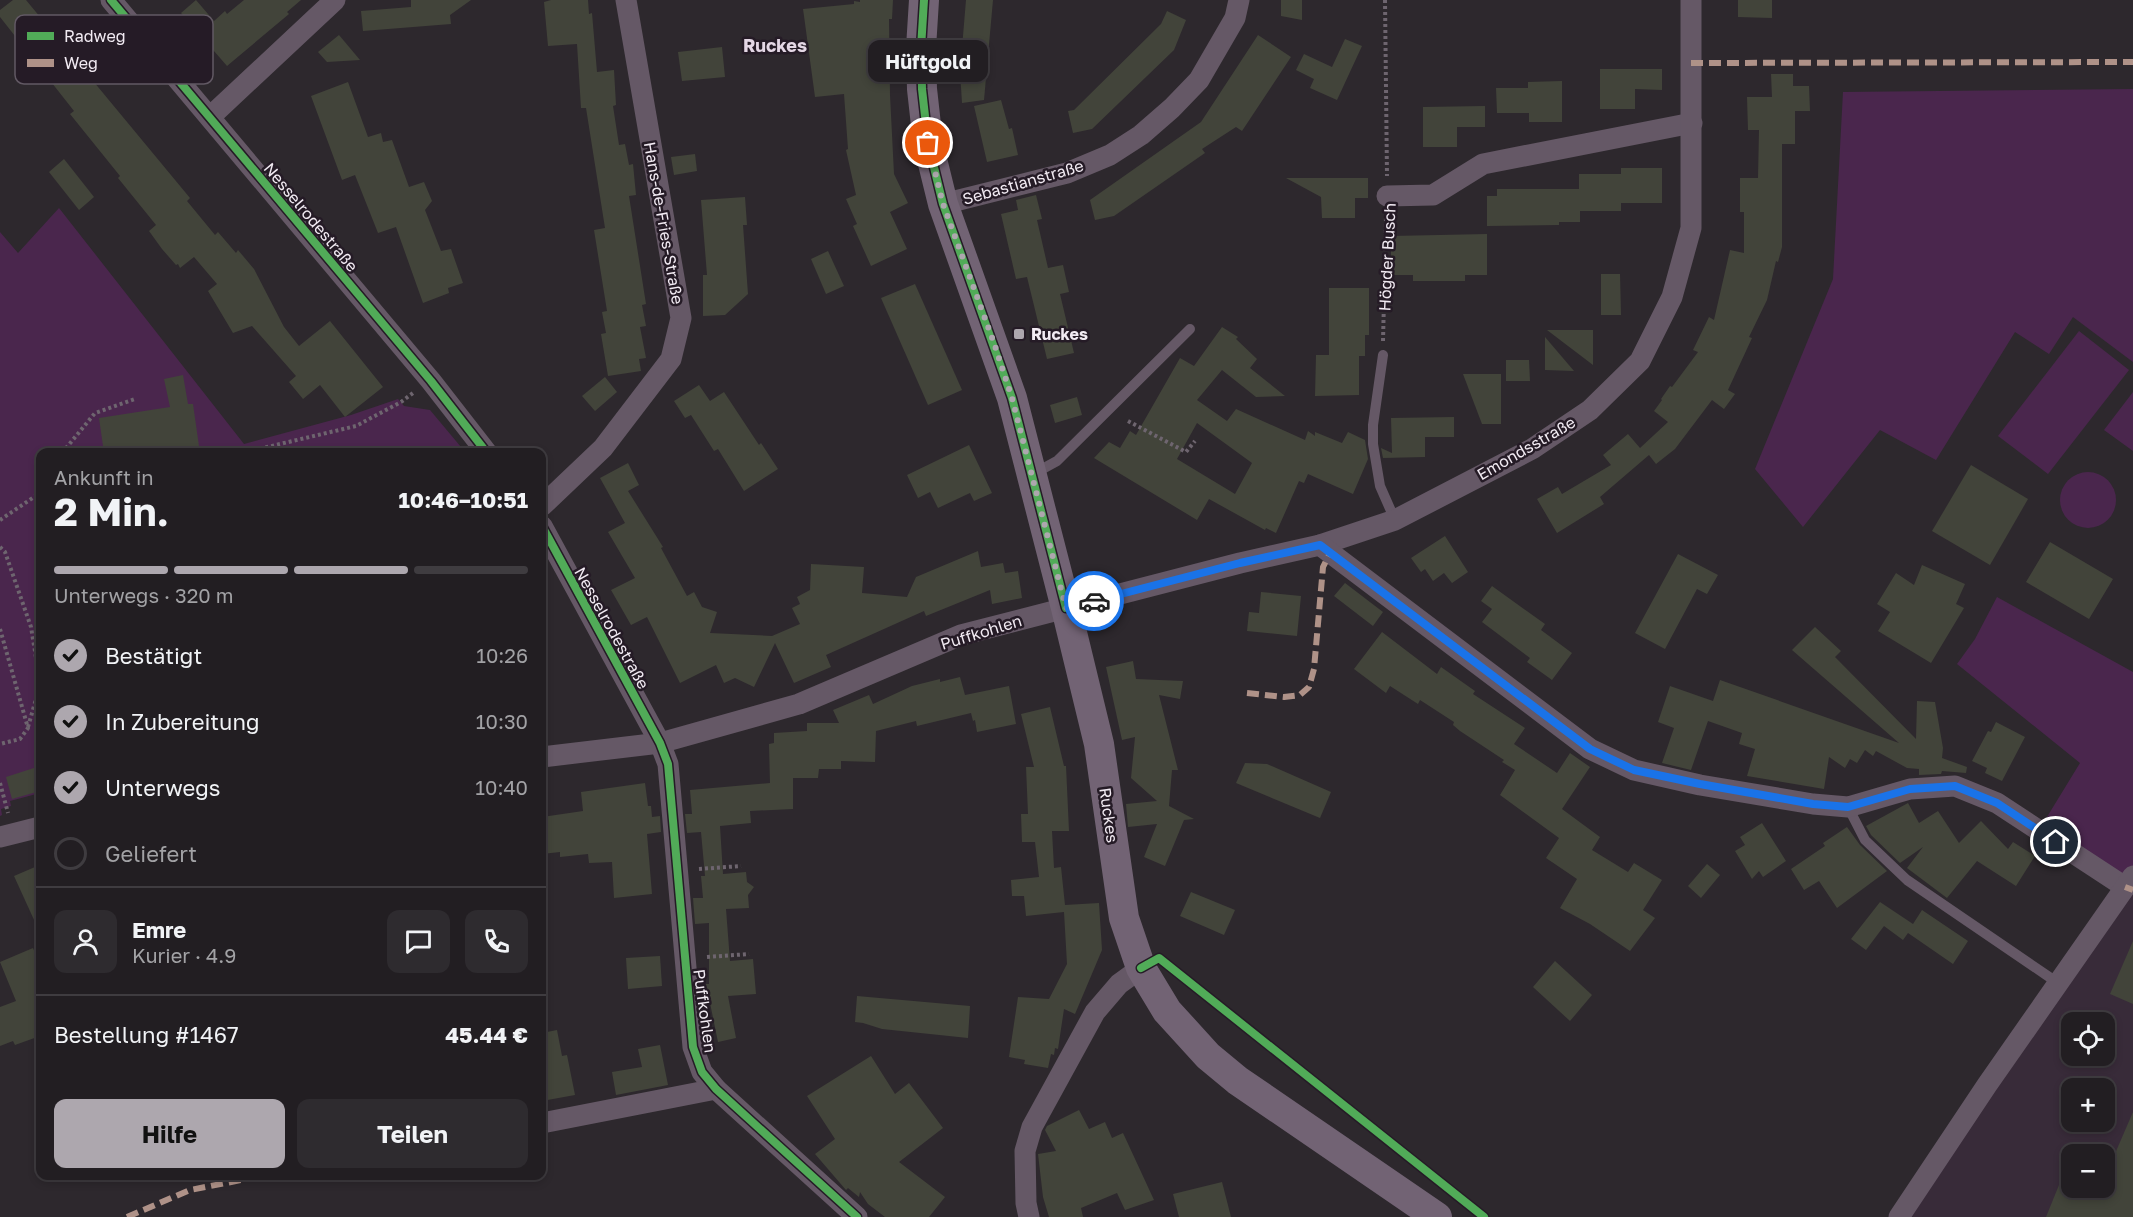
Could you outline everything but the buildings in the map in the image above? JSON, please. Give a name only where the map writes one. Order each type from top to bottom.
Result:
[{"type":"main road","name":"Ruckes","points":[[924,0],[921,48],[922,89],[928,143],[943,204],[1012,398],[1032,475],[1099,744],[1124,918],[1141,968],[1167,1011],[1208,1056],[1237,1080],[1437,1217]]},
{"type":"street","name":"Nesselrodestraße","points":[[111,0],[124,15]]},
{"type":"street","points":[[210,117],[335,0]]},
{"type":"street","name":"Hans-de-Fries-Straße","points":[[546,502],[603,448],[670,359],[681,318],[626,0]]},
{"type":"street","name":"Sebastianstraße","points":[[943,204],[1067,173],[1110,155],[1141,135],[1173,108],[1199,80],[1235,18],[1239,0]]},
{"type":"street","name":"Emondsstraße","points":[[1320,545],[1395,520],[1532,448],[1590,410],[1640,361],[1672,297],[1691,228],[1691,0]]},
{"type":"street","name":"Nesselrodestraße","points":[[182,84],[431,381],[483,448]]},
{"type":"street","name":"Högder Busch","points":[[1387,196],[1433,195],[1483,164],[1692,123]]},
{"type":"street","name":"Nesselrodestraße","points":[[546,533],[660,743]]},
{"type":"street","points":[[1320,545],[1590,749],[1634,770],[1802,802],[1848,807],[1910,789],[1955,786],[1997,803],[2129,881],[1899,1217]]},
{"type":"street","name":"Puffkohlen","points":[[546,757],[660,743],[799,704],[961,635],[1240,563],[1320,545]]},
{"type":"street","name":"Puffkohlen","points":[[660,743],[668,764],[693,1047],[702,1072],[716,1089],[857,1217]]},
{"type":"street","points":[[9,835],[36,828]]},
{"type":"street","points":[[1029,1217],[1026,1203],[1024,1151],[1032,1127],[1095,1012],[1119,984],[1141,968]]},
{"type":"street","points":[[546,1122],[716,1089]]},
{"type":"lane","points":[[1032,475],[1057,461],[1190,329]]},
{"type":"lane","points":[[1383,355],[1374,418],[1373,444],[1380,486],[1395,520]]},
{"type":"lane","points":[[1848,807],[1865,840],[1907,880],[2058,983]]},
{"type":"path","points":[[1385,0],[1387,196]]},
{"type":"path","points":[[263,448],[356,426],[401,402],[431,381]]},
{"type":"path","points":[[66,448],[95,412],[135,399]]},
{"type":"path","points":[[1128,422],[1186,452],[1195,441]]},
{"type":"path","points":[[0,520],[36,496]]},
{"type":"path","points":[[0,548],[4,552],[31,627],[36,659]]},
{"type":"path","points":[[0,629],[28,728]]},
{"type":"path","points":[[0,744],[20,739],[28,728],[36,699]]},
{"type":"path","points":[[0,783],[9,835]]},
{"type":"path","points":[[677,870],[741,866]]},
{"type":"path","points":[[685,959],[749,954]]},
{"type":"shaded area","points":[[2133,89],[2133,362],[2073,317],[2049,354],[2015,332],[1936,460],[1880,430],[1803,527],[1755,469],[1833,279],[1843,92]]},
{"type":"shaded area","points":[[59,208],[244,444],[351,415],[398,399],[404,406],[430,410],[462,448],[36,448],[36,794],[10,801],[11,806],[1,809],[2,815],[0,816],[0,232],[18,253]]},
{"type":"shaded area","points":[[2079,331],[2129,370],[2048,474],[1998,436]]},
{"type":"shaded area","points":[[2133,392],[2133,451],[2104,430]]},
{"type":"shaded area","points":[[2082,472],[2094,472],[2104,476],[2112,484],[2116,500],[2112,516],[2104,524],[2094,528],[2082,528],[2072,524],[2064,516],[2060,506],[2060,494],[2064,484],[2072,476]]},
{"type":"shaded area","points":[[1997,597],[2133,672],[2133,876],[2125,887],[2039,830],[2080,763],[1957,664],[1975,639]]},
{"type":"shaded area","points":[[2133,876],[2133,1217],[1903,1217]]},
{"type":"marked path","points":[[1691,63],[2133,62]]},
{"type":"marked path","points":[[1247,693],[1284,697],[1300,695],[1309,687],[1314,669],[1323,567],[1330,553]]},
{"type":"marked path","points":[[2125,887],[2133,890]]},
{"type":"marked path","points":[[127,1217],[190,1190],[241,1180]]},
{"type":"cycle path","points":[[111,0],[124,15]]},
{"type":"cycle path","points":[[924,0],[921,48],[922,89],[928,143],[943,204],[1012,398],[1066,608]]},
{"type":"cycle path","points":[[182,84],[431,381],[483,448]]},
{"type":"cycle path","points":[[546,533],[660,743],[668,764],[693,1047],[702,1072],[716,1089],[857,1217]]},
{"type":"cycle path","points":[[1141,968],[1159,958],[1484,1217]]},
{"type":"way so far","points":[[928,143],[943,204],[1012,398],[1066,608],[1094,601]]},
{"type":"place","name":"Hüftgold","points":[[928,143]]},
{"type":"place","name":"Ruckes","points":[[1019,334]]},
{"type":"district","name":"Ruckes","points":[[775,45]]},
{"type":"route","points":[[1094,601],[1320,545],[1590,749],[1634,770],[1723,789],[1813,804],[1848,807],[1910,789],[1955,786],[1997,803],[2056,842]]}]
